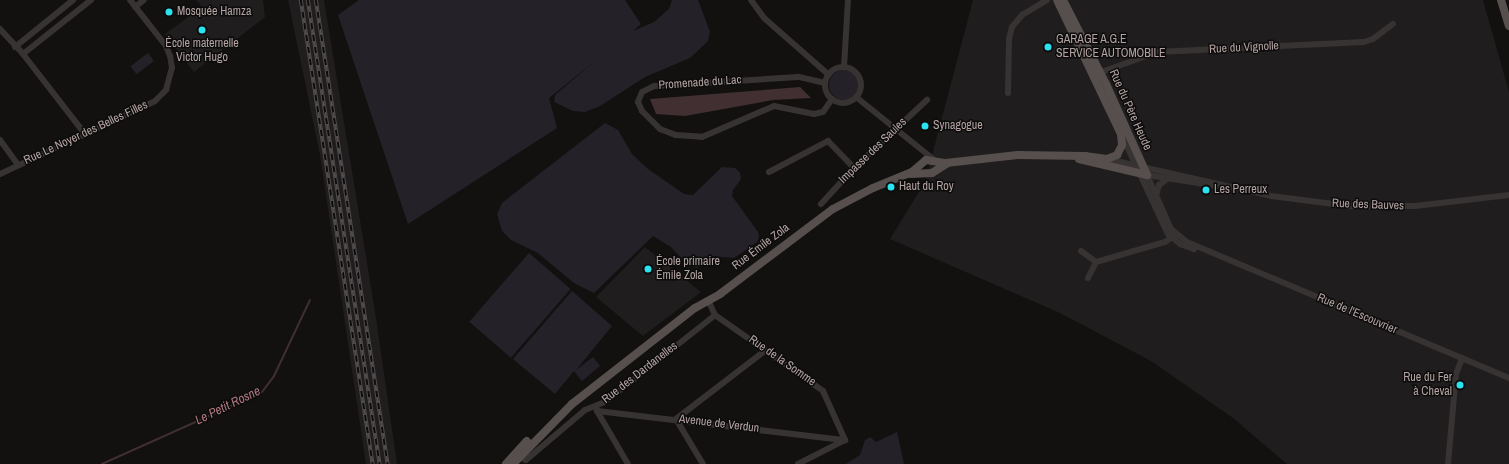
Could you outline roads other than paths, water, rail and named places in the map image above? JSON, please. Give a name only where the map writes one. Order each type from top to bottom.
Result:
[{"type":"main road","name":"Rue du Père Heude","points":[[1057,0],[1097,73],[1121,134]]},
{"type":"main road","name":"Rue du Père Heude","points":[[1063,0],[1097,73],[1138,169]]},
{"type":"main road","points":[[1501,0],[1509,26]]},
{"type":"main road","points":[[1507,0],[1509,7]]},
{"type":"main road","points":[[926,173],[923,163],[934,160],[951,162],[1006,155],[1069,156],[1107,159],[1120,152],[1121,134]]},
{"type":"main road","points":[[1069,156],[1138,169]]},
{"type":"main road","points":[[934,160],[937,166],[935,171]]},
{"type":"main road","points":[[935,171],[951,162]]},
{"type":"main road","name":"Rue Émile Zola","points":[[513,464],[522,458],[564,413],[708,300],[833,209],[872,188],[906,175],[923,163]]},
{"type":"main road","name":"Rue Émile Zola","points":[[906,175],[935,171]]},
{"type":"main road","name":"Rue Émile Zola","points":[[506,464],[522,458]]},
{"type":"street","points":[[15,47],[73,0]]},
{"type":"street","points":[[24,54],[90,0]]},
{"type":"street","name":"Rue Le Noyer des Belles Filles","points":[[0,174],[154,101],[166,90],[172,68],[170,56],[163,42],[130,0]]},
{"type":"street","points":[[135,7],[144,0]]},
{"type":"street","points":[[751,0],[764,18],[829,74]]},
{"type":"street","points":[[844,67],[848,0]]},
{"type":"street","points":[[1008,94],[1009,39],[1012,27],[1022,15],[1047,0]]},
{"type":"street","name":"Rue du Vignolle","points":[[1097,73],[1157,52],[1364,42],[1373,39],[1393,24]]},
{"type":"street","points":[[0,30],[15,47],[24,54],[85,134]]},
{"type":"street","points":[[844,67],[829,74],[825,83],[827,92],[832,99],[842,103],[856,97]]},
{"type":"street","points":[[844,67],[854,72],[860,81],[856,97]]},
{"type":"street","name":"Promenade du Lac","points":[[825,83],[798,77],[654,86],[642,92],[638,102],[642,111],[660,128],[676,135],[702,137],[774,106],[814,114],[823,112],[832,99]]},
{"type":"street","points":[[856,97],[897,128],[934,160]]},
{"type":"street","name":"Impasse des Saules","points":[[821,204],[854,168],[927,100]]},
{"type":"street","name":"Rue du Père Heude","points":[[1121,134],[1138,169]]},
{"type":"street","points":[[0,140],[18,165]]},
{"type":"street","points":[[769,172],[828,141],[854,168]]},
{"type":"street","points":[[922,150],[923,163]]},
{"type":"street","points":[[1107,159],[1138,169],[1150,191],[1156,196],[1172,234]]},
{"type":"street","points":[[1138,169],[1172,234]]},
{"type":"street","name":"Rue des Bauves","points":[[1138,169],[1167,179],[1229,187],[1301,201],[1378,206],[1415,206],[1509,195]]},
{"type":"street","name":"Rue des Bauves","points":[[1138,169],[1206,180],[1229,187]]},
{"type":"street","points":[[1156,196],[1159,186],[1167,179]]},
{"type":"street","points":[[1088,278],[1096,262],[1158,244],[1172,234]]},
{"type":"street","name":"Rue de l'Escouvrier","points":[[1172,234],[1205,251],[1509,378]]},
{"type":"street","points":[[1081,252],[1096,262]]},
{"type":"street","points":[[708,300],[715,315]]},
{"type":"street","name":"Rue de la Somme","points":[[715,315],[823,391],[845,440]]},
{"type":"street","name":"Rue des Dardanelles","points":[[522,458],[585,410],[597,408],[715,315]]},
{"type":"street","points":[[703,464],[676,419],[766,350]]},
{"type":"street","points":[[1448,464],[1456,374],[1462,358]]},
{"type":"street","points":[[597,408],[628,464]]},
{"type":"street","name":"Avenue de Verdun","points":[[597,408],[845,440]]},
{"type":"street","points":[[798,464],[845,440]]},
{"type":"waterway","name":"Le Petit Rosne","points":[[102,464],[262,392],[274,376],[310,300]]},
{"type":"railway","points":[[301,0],[373,464]]},
{"type":"railway","points":[[308,0],[380,464]]},
{"type":"railway","points":[[316,0],[388,464]]},
{"type":"place","name":"Mosquée Hamza","points":[[169,12]]},
{"type":"place","name":"École maternelle Victor Hugo","points":[[202,30]]},
{"type":"place","name":"GARAGE A.G.E SERVICE AUTOMOBILE","points":[[1048,47]]},
{"type":"place","name":"Synagogue","points":[[925,126]]},
{"type":"place","name":"Haut du Roy","points":[[891,187]]},
{"type":"place","name":"Les Perreux","points":[[1206,190]]},
{"type":"place","name":"École primaire Émile Zola","points":[[648,269]]},
{"type":"place","name":"Rue du Fer à Cheval","points":[[1460,385]]}]
